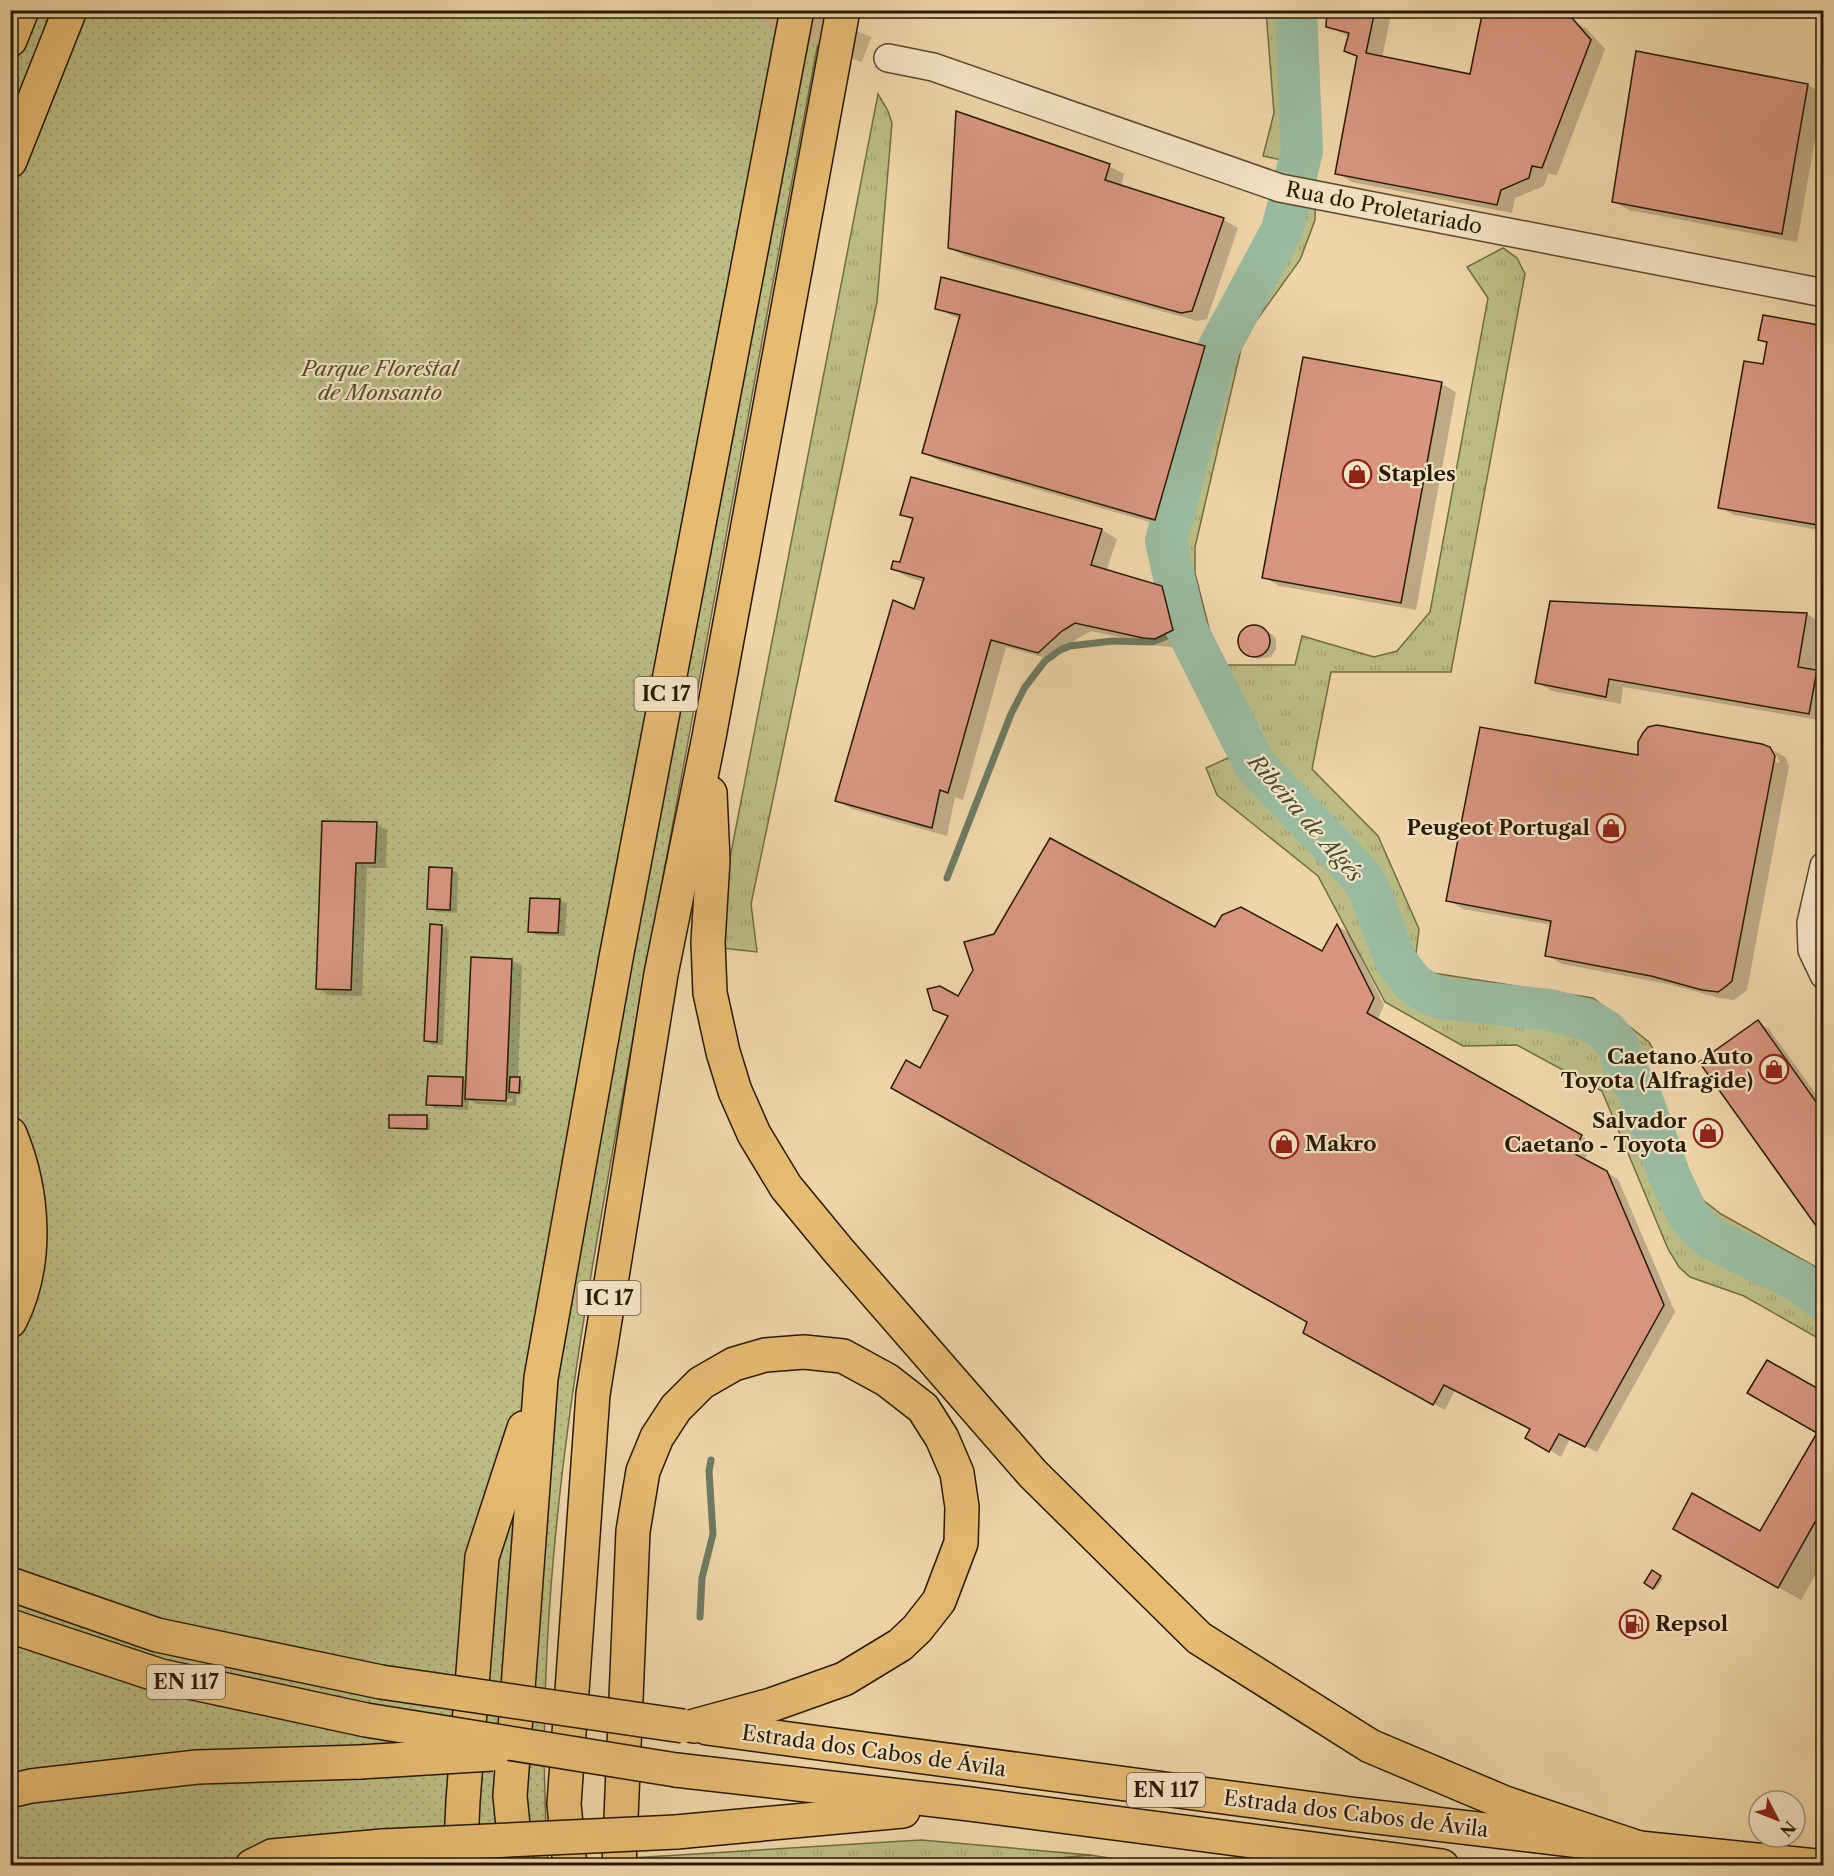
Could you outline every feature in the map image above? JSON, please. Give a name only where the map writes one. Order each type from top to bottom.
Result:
[{"type":"main road","points":[[10,40],[22,10]]},
{"type":"main road","points":[[10,161],[70,10]]},
{"type":"main road","name":"IC 17","points":[[517,1866],[510,1796],[541,1378],[616,958],[797,10]]},
{"type":"main road","name":"IC 17","points":[[570,1866],[564,1804],[593,1394],[661,974],[709,737],[843,10]]},
{"type":"main road","points":[[709,737],[713,860],[708,942],[710,993],[723,1052],[735,1090],[754,1134],[786,1187],[838,1250],[1033,1474],[1198,1638],[1370,1746],[1505,1803],[1639,1848]]},
{"type":"main road","points":[[10,1134],[26,1180],[31,1247],[22,1288],[10,1321]]},
{"type":"main road","points":[[619,1866],[633,1531],[643,1471],[657,1437],[676,1408],[701,1383],[734,1365],[765,1355],[804,1352],[843,1356],[887,1380],[923,1408],[942,1438],[957,1473],[962,1507],[961,1543],[939,1601],[917,1629],[900,1645],[844,1679],[771,1705],[688,1726]]},
{"type":"main road","points":[[460,1866],[482,1557],[541,1378]]},
{"type":"main road","name":"EN 117","points":[[10,1584],[157,1635],[381,1682],[688,1726]]},
{"type":"main road","name":"EN 117","points":[[10,1626],[161,1676],[366,1720],[676,1770],[970,1804]]},
{"type":"main road","name":"Estrada dos Cabos de Ávila","points":[[688,1726],[1351,1814],[1816,1866]]},
{"type":"main road","name":"EN 117","points":[[10,1791],[31,1786],[197,1767],[360,1762],[554,1750]]},
{"type":"main road","points":[[252,1866],[272,1856],[383,1845],[676,1832],[970,1804]]},
{"type":"main road","name":"Estrada dos Cabos de Ávila","points":[[970,1804],[1442,1866]]},
{"type":"street","name":"Rua do Proletariado","points":[[888,58],[933,67],[1280,188],[1824,293]]},
{"type":"street","points":[[1824,866],[1811,922],[1812,950],[1824,975]]},
{"type":"green space","name":"Parque Florestal de Monsanto","points":[[11,11],[824,11],[682,769],[581,1336],[554,1547],[547,1653],[544,1759],[548,1865],[11,1866]]},
{"type":"green space","points":[[1266,11],[1315,11],[1318,106],[1312,107],[1316,166],[1315,220],[1300,260],[1256,321],[1241,349],[1195,547],[1195,573],[1215,652],[1225,665],[1295,665],[1302,636],[1374,657],[1397,651],[1430,612],[1488,298],[1467,267],[1503,248],[1517,258],[1525,274],[1451,672],[1331,672],[1312,769],[1378,836],[1419,929],[1414,970],[1593,998],[1649,1042],[1653,1049],[1640,1057],[1661,1101],[1688,1180],[1699,1197],[1721,1214],[1823,1271],[1823,1341],[1744,1296],[1690,1277],[1679,1267],[1668,1249],[1602,1091],[1517,1045],[1463,1046],[1385,1002],[1318,876],[1217,795],[1206,768],[1230,757],[1185,646],[1179,648],[1151,537],[1209,331],[1284,206],[1291,162],[1263,156],[1274,113]]},
{"type":"green space","points":[[878,94],[892,123],[877,302],[751,904],[757,952],[722,948],[722,902]]},
{"type":"green space","points":[[921,1840],[1090,1855],[988,1866],[632,1866],[631,1858]]},
{"type":"green space","points":[[1090,1855],[1154,1865],[988,1865]]},
{"type":"building","points":[[1327,10],[1375,10],[1366,53],[1470,74],[1483,10],[1529,10],[1572,18],[1591,40],[1542,168],[1532,166],[1529,178],[1501,190],[1497,205],[1335,174],[1357,56],[1344,51],[1349,33],[1326,27]]},
{"type":"building","points":[[1636,51],[1808,84],[1782,234],[1612,202]]},
{"type":"building","points":[[956,111],[1110,164],[1105,180],[1224,218],[1192,311],[1181,313],[948,248]]},
{"type":"building","points":[[941,277],[1205,346],[1155,520],[922,453],[960,315],[935,309]]},
{"type":"building","points":[[1763,315],[1824,326],[1824,526],[1718,508],[1744,361],[1763,364],[1767,342],[1758,340]]},
{"type":"building","points":[[1303,357],[1442,382],[1401,603],[1262,578]]},
{"type":"building","points":[[911,477],[1102,529],[1091,565],[1162,586],[1173,630],[1155,639],[1075,623],[1062,631],[1038,653],[991,640],[948,793],[940,790],[932,828],[835,801],[893,600],[914,609],[924,578],[891,569],[893,561],[900,562],[913,518],[900,515]]},
{"type":"building","points":[[1550,601],[1807,613],[1798,667],[1817,670],[1809,714],[1609,679],[1606,697],[1535,683]]},
{"type":"building","points":[[1254,625],[1265,630],[1270,641],[1265,652],[1254,657],[1243,652],[1238,641],[1243,630]]},
{"type":"building","name":"Peugeot Portugal","points":[[1657,725],[1762,744],[1770,747],[1775,756],[1732,981],[1724,988],[1718,992],[1702,990],[1651,976],[1545,956],[1551,921],[1446,901],[1480,727],[1638,755],[1638,742],[1643,733],[1648,727]]},
{"type":"building","points":[[322,821],[377,822],[375,863],[356,863],[351,990],[316,989]]},
{"type":"building","name":"Makro","points":[[1050,838],[1215,927],[1222,915],[1241,907],[1322,951],[1337,924],[1374,998],[1367,1013],[1582,1135],[1573,1153],[1607,1171],[1664,1305],[1585,1447],[1559,1434],[1549,1452],[1525,1438],[1530,1429],[1444,1385],[1433,1405],[1303,1333],[1307,1322],[891,1088],[906,1060],[920,1068],[948,1016],[933,1010],[927,989],[940,986],[958,996],[973,970],[964,942],[994,934]]},
{"type":"building","points":[[429,867],[452,868],[450,910],[427,909]]},
{"type":"building","points":[[530,898],[560,899],[558,933],[528,932]]},
{"type":"building","points":[[430,924],[442,925],[437,1042],[424,1041]]},
{"type":"building","points":[[471,957],[512,959],[506,1101],[465,1099]]},
{"type":"building","points":[[1758,1020],[1824,1113],[1824,1237],[1699,1062]]},
{"type":"building","points":[[428,1076],[463,1077],[462,1106],[426,1105]]},
{"type":"building","points":[[510,1077],[520,1077],[519,1093],[509,1092]]},
{"type":"building","points":[[389,1115],[427,1115],[427,1129],[389,1128]]},
{"type":"building","points":[[1767,1360],[1824,1392],[1824,1522],[1822,1526],[1815,1522],[1778,1588],[1673,1529],[1692,1493],[1760,1531],[1817,1433],[1747,1393]]},
{"type":"building","points":[[1652,1570],[1661,1576],[1653,1589],[1644,1583]]},
{"type":"waterway","name":"Ribeira de Algés","points":[[1296,10],[1302,151],[1282,230],[1217,351],[1166,541],[1185,626],[1255,765],[1361,876],[1370,892],[1396,961],[1412,982],[1424,991],[1441,998],[1550,1010],[1588,1020],[1606,1031],[1618,1045],[1624,1065],[1641,1097],[1670,1177],[1687,1213],[1697,1226],[1712,1239],[1798,1281],[1824,1300]]},
{"type":"waterway","points":[[947,878],[1011,714],[1025,687],[1045,661],[1070,646],[1112,641],[1152,642],[1185,626]]},
{"type":"waterway","points":[[700,1617],[702,1578],[713,1534],[709,1471],[711,1460]]},
{"type":"tunnel","points":[[765,10],[888,58]]},
{"type":"place","name":"Staples","points":[[1357,474]]},
{"type":"place","name":"Peugeot Portugal","points":[[1611,828]]},
{"type":"place","name":"Caetano Auto Toyota (Alfragide)","points":[[1774,1069]]},
{"type":"place","name":"Salvador Caetano - Toyota","points":[[1708,1133]]},
{"type":"place","name":"Makro","points":[[1284,1144]]},
{"type":"place","name":"Repsol","points":[[1634,1624]]}]
